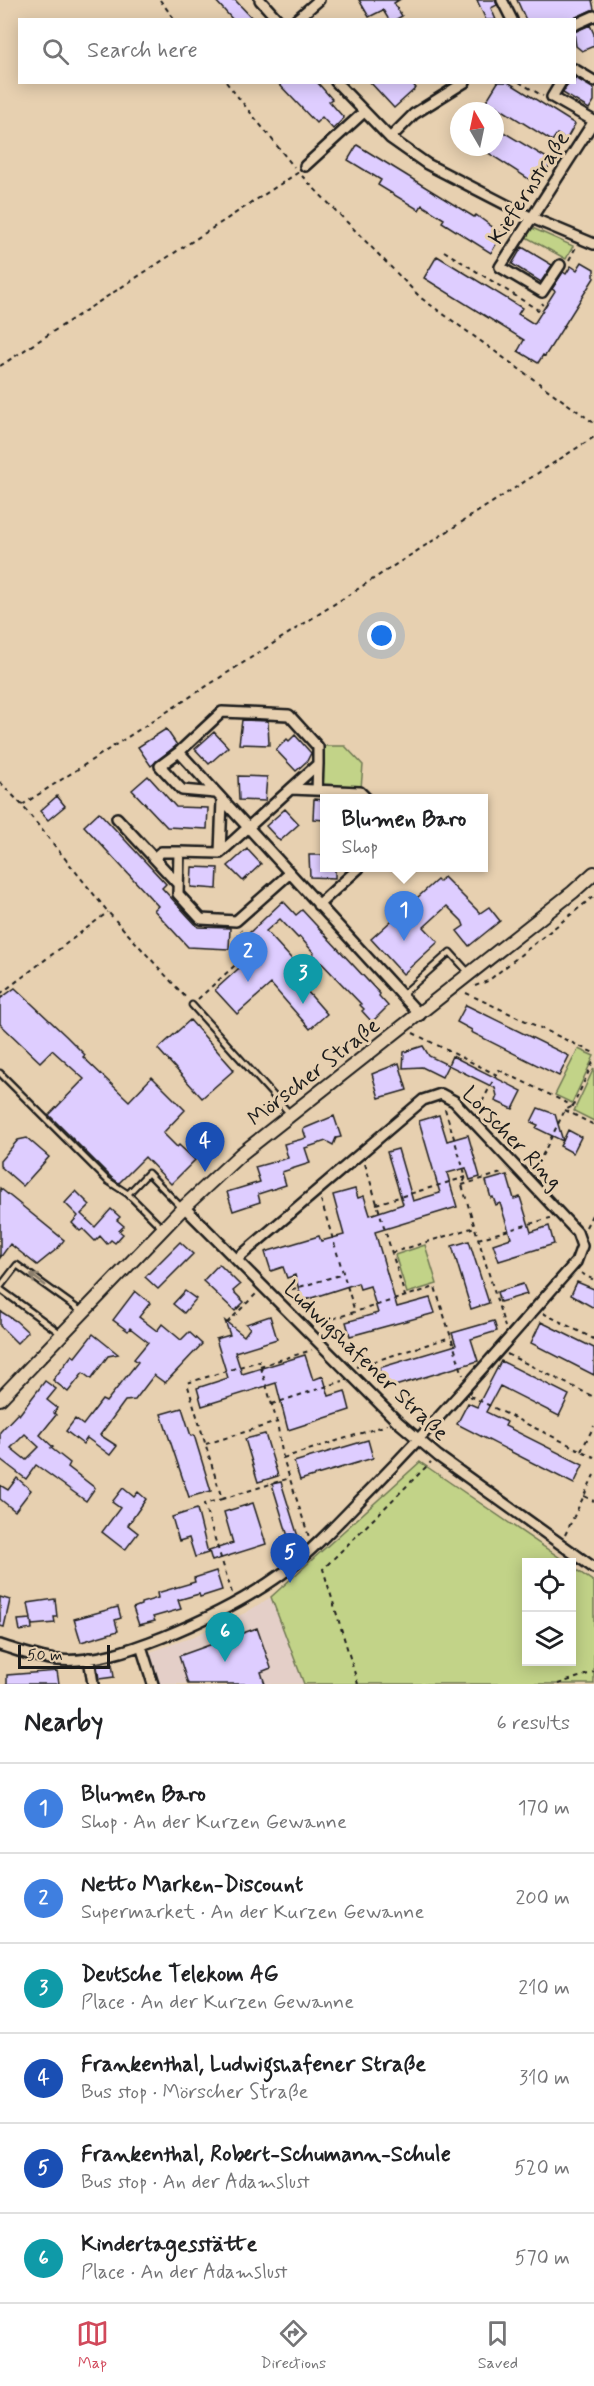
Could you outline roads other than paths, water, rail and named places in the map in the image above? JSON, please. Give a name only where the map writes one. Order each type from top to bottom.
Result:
[{"type":"street","points":[[260,0],[276,18]]},
{"type":"street","points":[[298,18],[319,0]]},
{"type":"street","points":[[502,0],[511,18]]},
{"type":"street","points":[[576,25],[594,16]]},
{"type":"street","points":[[576,70],[594,81]]},
{"type":"street","points":[[338,84],[390,138],[427,164],[532,218],[594,244]]},
{"type":"street","points":[[390,138],[414,114],[462,84]]},
{"type":"street","name":"Kiefernstraße","points":[[560,84],[552,97],[594,121],[500,267],[542,292],[562,267]]},
{"type":"street","points":[[302,170],[364,112]]},
{"type":"street","points":[[219,796],[182,790],[160,766],[179,752],[222,712],[289,715],[318,747],[317,790]]},
{"type":"street","points":[[179,752],[420,1015]]},
{"type":"street","points":[[154,858],[161,852],[220,853],[318,764]]},
{"type":"street","points":[[291,789],[360,792],[362,794]]},
{"type":"street","points":[[219,796],[220,853]]},
{"type":"street","points":[[117,818],[178,884]]},
{"type":"street","points":[[179,852],[178,894],[201,919],[236,921],[289,874]]},
{"type":"street","points":[[318,905],[354,872]]},
{"type":"street","name":"Mörscher Straße","points":[[0,1400],[82,1312],[184,1208],[241,1154],[420,1015],[594,873]]},
{"type":"street","name":"Lorscher Ring","points":[[237,1259],[423,1100],[441,1094],[454,1101],[577,1232],[582,1246],[576,1262],[418,1440]]},
{"type":"street","name":"Ludwigshafener Straße","points":[[184,1208],[418,1440],[594,1568]]},
{"type":"street","points":[[0,1645],[34,1657],[59,1660],[89,1658],[141,1646],[195,1624],[235,1604],[282,1573],[313,1548],[418,1440]]},
{"type":"street","points":[[141,1646],[153,1684]]},
{"type":"street","points":[[89,1658],[93,1684]]},
{"type":"lane","points":[[402,995],[450,952],[470,974]]},
{"type":"lane","points":[[192,1005],[291,1115]]},
{"type":"lane","points":[[0,1073],[108,1181],[128,1194],[164,1229]]},
{"type":"lane","points":[[128,1194],[148,1173],[184,1208]]},
{"type":"lane","points":[[63,1334],[0,1288],[16,1265],[82,1312]]},
{"type":"place","name":"Blumen Baro","points":[[404,941]]},
{"type":"place","name":"Netto Marken-Discount","points":[[248,982]]},
{"type":"place","name":"Deutsche Telekom AG","points":[[303,1004]]},
{"type":"place","name":"Frankenthal, Ludwigshafener Straße","points":[[205,1172]]},
{"type":"place","name":"Frankenthal, Robert-Schumann-Schule","points":[[290,1583]]},
{"type":"place","name":"Kindertagesstätte","points":[[225,1662]]}]
